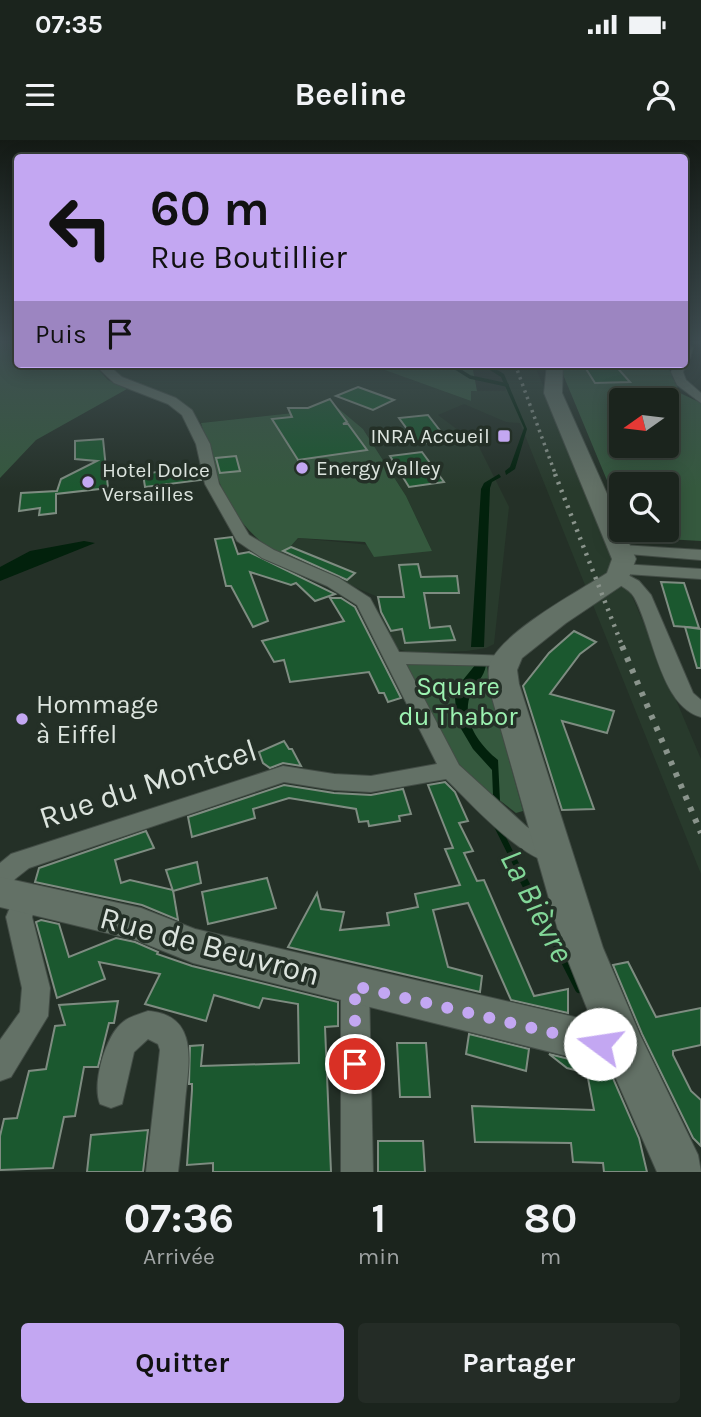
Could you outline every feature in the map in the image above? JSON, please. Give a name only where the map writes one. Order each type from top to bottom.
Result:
[{"type":"street","points":[[149,392],[172,401],[187,413],[203,444],[212,484],[243,538],[268,554],[333,582],[364,601],[451,770],[519,834],[554,856]]},
{"type":"street","points":[[553,392],[621,565],[642,595],[684,697],[701,710]]},
{"type":"street","points":[[681,1172],[625,1050],[583,948],[507,698],[503,673],[505,660],[621,565],[701,555]]},
{"type":"street","points":[[621,565],[701,574]]},
{"type":"street","points":[[395,658],[505,660]]},
{"type":"street","name":"Rue du Montcel","points":[[9,891],[6,872],[20,861],[283,774],[334,782],[372,784],[451,770]]},
{"type":"street","points":[[0,1066],[34,1016],[36,988],[19,916],[9,891]]},
{"type":"street","name":"Rue de Beuvron","points":[[9,891],[141,925],[192,946],[625,1050]]},
{"type":"street","points":[[355,986],[356,1172]]},
{"type":"street","points":[[111,1093],[120,1050],[126,1039],[146,1026],[155,1025],[167,1030],[174,1038],[175,1050],[162,1172]]},
{"type":"shaded area","points":[[154,392],[446,392],[471,401],[471,392],[546,392],[701,759],[701,874],[520,423],[506,422],[464,404],[438,415],[478,445],[509,507],[494,644],[467,651],[412,653],[398,649],[385,623],[382,623],[378,597],[277,554],[290,547],[298,538],[432,551],[406,496],[363,429],[338,408],[201,423],[179,401]]},
{"type":"shaded area","points":[[508,392],[512,392],[527,429],[515,469],[506,475],[505,471],[510,467],[524,428]]},
{"type":"shaded area","points":[[499,474],[501,477],[492,482],[490,488],[484,647],[471,647],[481,489],[484,483]]},
{"type":"shaded area","points":[[84,541],[95,543],[0,581],[0,567],[30,551]]},
{"type":"shaded area","points":[[476,664],[486,665],[471,693],[468,712],[478,739],[498,760],[500,801],[493,795],[492,770],[473,749],[457,722],[455,698],[458,686]]},
{"type":"green space","points":[[0,392],[121,392],[36,440],[0,478]]},
{"type":"green space","points":[[446,392],[471,392],[471,401]]},
{"type":"green space","points":[[570,392],[609,392],[609,458],[679,458],[679,392],[701,403],[701,541],[679,540],[679,472],[609,472],[609,485]]},
{"type":"green space","name":"Energy Valley","points":[[338,408],[363,429],[406,496],[432,551],[374,557],[365,542],[298,538],[290,547],[277,554],[259,540],[234,512],[219,481],[201,423]]},
{"type":"green space","name":"Square du Thabor","points":[[395,658],[487,665],[490,691],[523,811],[516,813],[457,767]]},
{"type":"building","points":[[345,392],[372,392],[394,400],[373,410],[336,396]]},
{"type":"building","points":[[330,399],[347,422],[343,424],[348,424],[367,450],[298,460],[272,419],[292,417],[288,408],[308,408]]},
{"type":"building","points":[[428,415],[448,441],[418,444],[399,418]]},
{"type":"building","points":[[103,439],[108,488],[56,494],[56,513],[39,515],[40,508],[19,511],[21,493],[57,491],[61,479],[97,461],[75,459],[75,441]]},
{"type":"building","points":[[422,452],[444,482],[409,487],[390,456]]},
{"type":"building","points":[[236,456],[240,471],[220,473],[216,458]]},
{"type":"building","points":[[198,466],[201,480],[145,487],[143,474]]},
{"type":"building","points":[[232,537],[238,554],[249,552],[335,594],[315,601],[296,583],[291,585],[250,572],[268,621],[253,627],[231,586],[226,586],[215,539]]},
{"type":"building","points":[[291,547],[355,573],[347,580],[283,551]]},
{"type":"building","points":[[418,564],[421,577],[457,576],[459,593],[424,593],[430,628],[450,626],[455,640],[405,643],[402,629],[391,631],[381,612],[378,597],[404,597],[399,565]]},
{"type":"building","points":[[661,582],[684,583],[699,628],[674,626]]},
{"type":"building","points":[[330,598],[341,598],[355,607],[401,698],[388,702],[384,693],[379,693],[369,672],[290,682],[284,660],[274,662],[262,641],[344,621]]},
{"type":"building","points":[[685,627],[701,629],[701,668],[697,668]]},
{"type":"building","points":[[574,631],[596,642],[580,654],[550,694],[614,711],[607,733],[562,721],[594,809],[562,810],[523,686],[549,653]]},
{"type":"building","points":[[284,741],[289,749],[292,749],[301,766],[283,763],[270,768],[263,763],[259,752]]},
{"type":"building","points":[[445,782],[455,792],[468,821],[459,823],[473,851],[464,853],[477,881],[484,880],[534,996],[568,989],[568,1013],[511,1000],[468,903],[433,910],[448,967],[482,976],[480,992],[288,947],[317,893],[321,909],[344,912],[340,930],[389,925],[387,913],[418,907],[415,894],[460,885],[445,849],[453,848],[428,785]]},
{"type":"building","points":[[284,785],[334,793],[371,795],[403,789],[411,814],[399,816],[400,821],[369,826],[368,821],[359,822],[356,809],[289,798],[253,809],[255,818],[192,837],[188,817]]},
{"type":"building","points":[[146,831],[154,848],[115,860],[121,883],[130,880],[173,890],[178,920],[142,905],[35,882],[39,868]]},
{"type":"building","points":[[197,862],[201,883],[173,891],[166,870]]},
{"type":"building","points":[[267,878],[276,908],[208,924],[202,892]]},
{"type":"building","points":[[41,920],[59,924],[69,957],[116,938],[135,942],[158,952],[157,954],[192,966],[338,1002],[338,1026],[325,1027],[331,1172],[213,1172],[213,1163],[187,1165],[192,1090],[192,1084],[189,1084],[190,1046],[203,1045],[201,1066],[299,1063],[298,1004],[263,998],[259,1008],[214,995],[206,1021],[145,1004],[160,974],[99,962],[105,979],[57,998],[36,922]]},
{"type":"building","points":[[628,962],[656,1017],[701,1008],[701,1045],[673,1051],[673,1055],[691,1091],[701,1100],[701,1146],[693,1138],[642,1034],[613,965]]},
{"type":"building","points":[[118,1001],[114,1023],[109,1023],[98,1067],[84,1067],[75,1116],[64,1117],[53,1168],[0,1170],[0,1136],[4,1119],[17,1118],[29,1071],[46,1069],[55,1026],[65,1025],[59,1005]]},
{"type":"building","points":[[469,1034],[529,1049],[526,1071],[466,1054]]},
{"type":"building","points":[[397,1043],[426,1043],[430,1097],[400,1097]]},
{"type":"building","points":[[549,1054],[609,1069],[639,1138],[647,1172],[604,1172],[603,1163],[573,1162],[571,1143],[475,1142],[472,1106],[594,1110],[587,1073],[567,1068]]},
{"type":"building","points":[[148,1130],[143,1172],[87,1172],[91,1135]]},
{"type":"building","points":[[378,1141],[423,1141],[425,1172],[378,1172]]},
{"type":"waterway","name":"La Bièvre","points":[[497,826],[521,874]]},
{"type":"waterway","name":"La Bièvre","points":[[520,873],[579,989]]},
{"type":"railway","points":[[525,392],[556,476]]},
{"type":"railway","points":[[555,474],[623,648]]},
{"type":"railway","points":[[622,646],[701,833]]},
{"type":"place","name":"INRA Accueil","points":[[504,436]]},
{"type":"place","name":"Energy Valley","points":[[302,468]]},
{"type":"place","name":"Hotel Dolce Versailles","points":[[88,482]]},
{"type":"place","name":"Hommage à Eiffel","points":[[22,719]]},
{"type":"route","points":[[355,1064],[355,986],[600,1044]]}]
